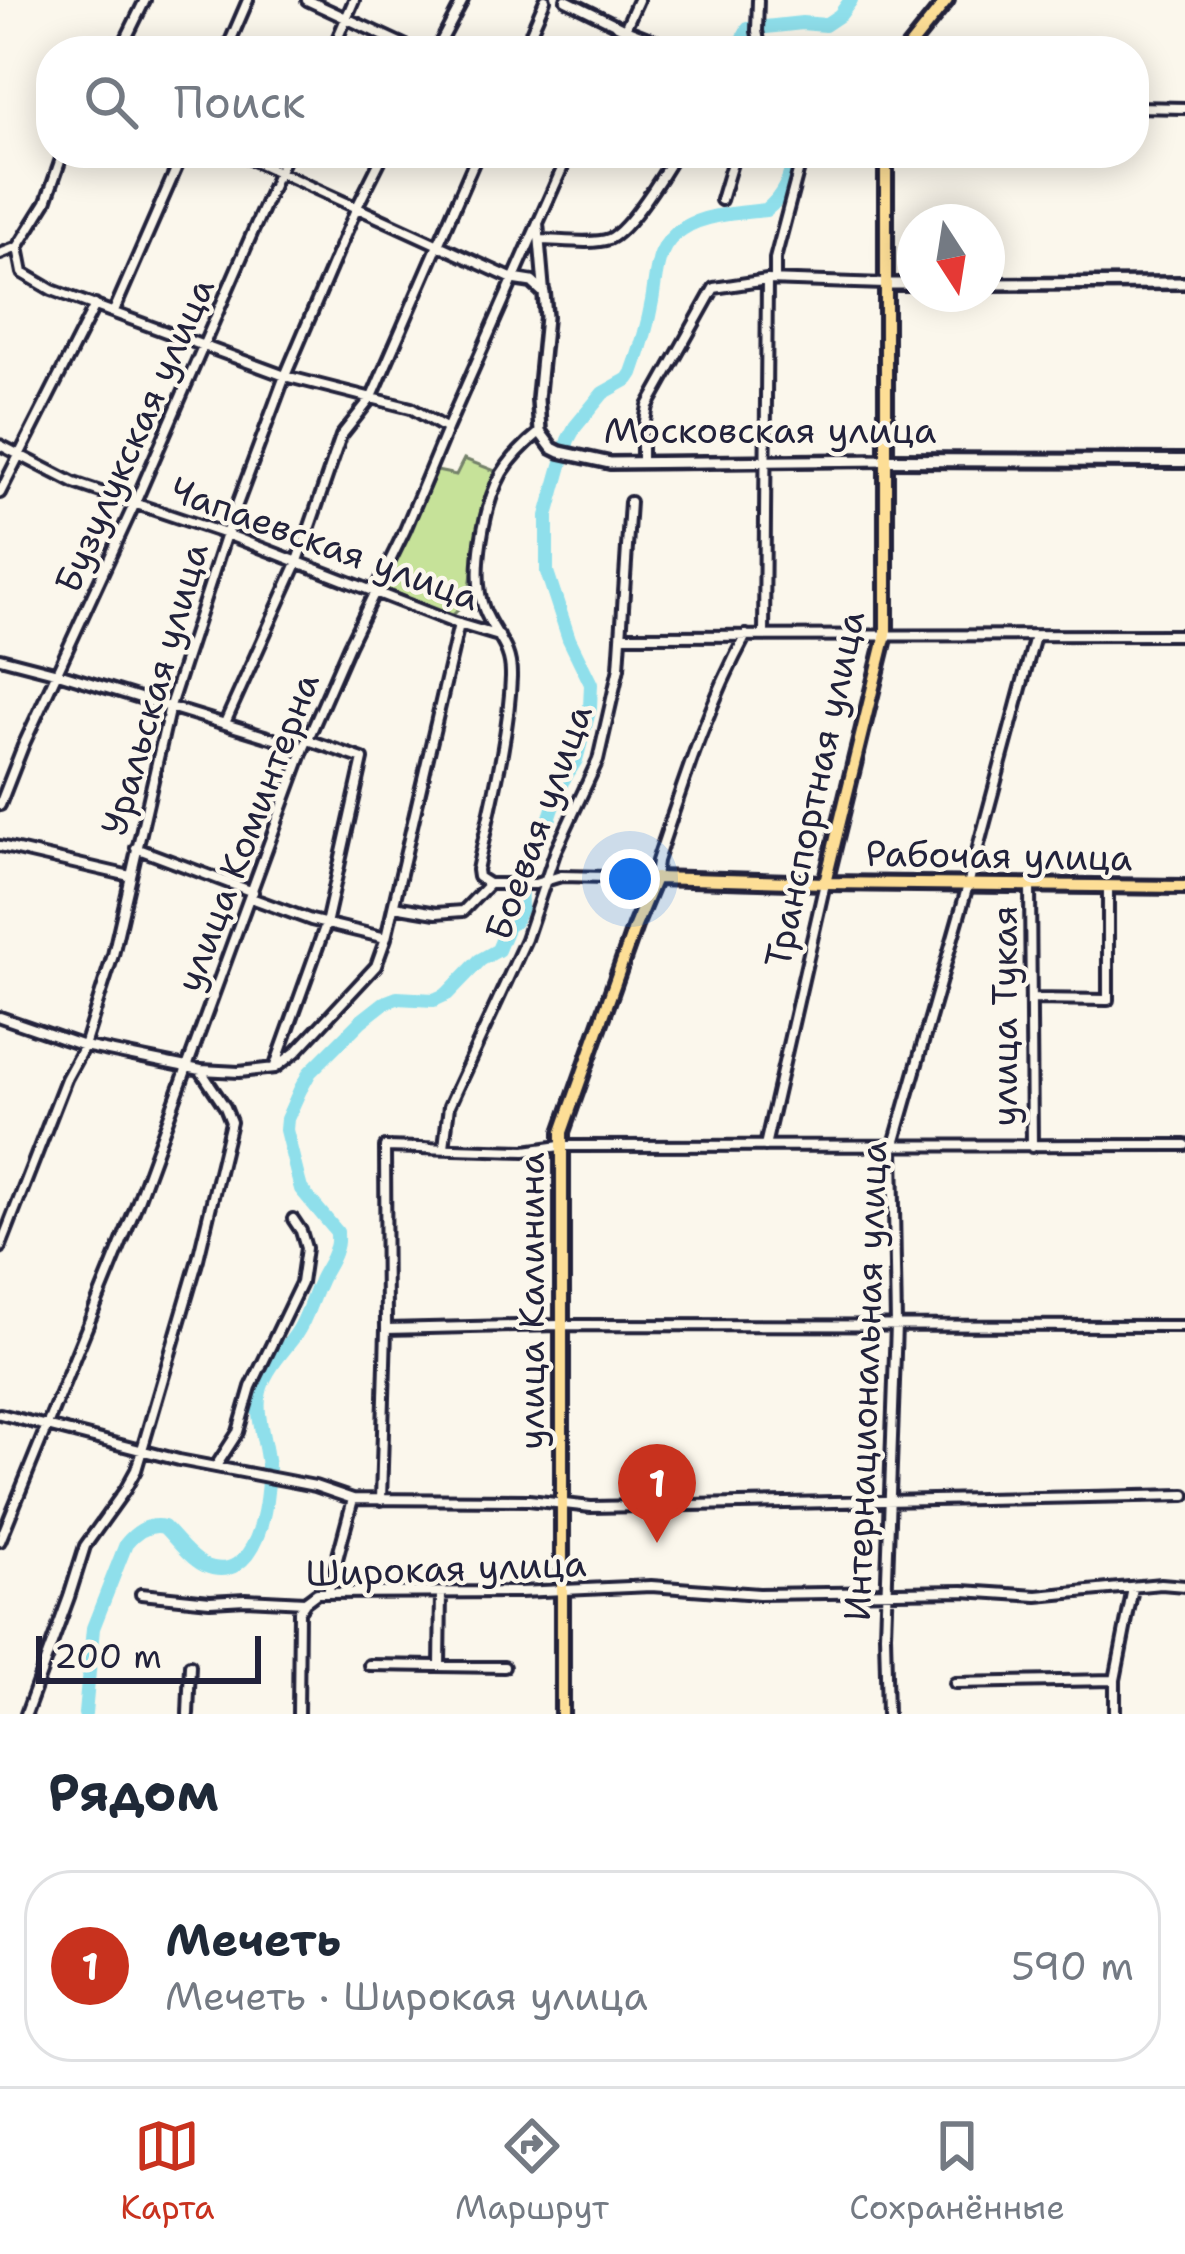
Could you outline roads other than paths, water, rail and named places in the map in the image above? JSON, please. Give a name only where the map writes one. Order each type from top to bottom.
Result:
[{"type":"main road","points":[[918,36],[947,0]]},
{"type":"main road","name":"Транспортная улица","points":[[825,883],[886,634],[886,168]]},
{"type":"main road","name":"Московская улица","points":[[886,460],[1185,460]]},
{"type":"main road","name":"Рабочая улица","points":[[655,878],[1185,887]]},
{"type":"main road","name":"улица Калинина","points":[[562,1714],[560,1146],[566,1115],[655,878]]},
{"type":"street","points":[[127,36],[145,0]]},
{"type":"street","points":[[232,36],[248,0]]},
{"type":"street","points":[[307,0],[385,36]]},
{"type":"street","points":[[338,36],[354,0]]},
{"type":"street","points":[[444,36],[463,0]]},
{"type":"street","points":[[529,36],[545,0]]},
{"type":"street","points":[[566,0],[643,36]]},
{"type":"street","points":[[622,36],[638,0]]},
{"type":"street","points":[[758,0],[758,36]]},
{"type":"street","points":[[1149,107],[1185,108]]},
{"type":"street","points":[[0,254],[18,247],[46,202],[58,168]]},
{"type":"street","points":[[114,312],[176,168]]},
{"type":"street","points":[[269,168],[513,279],[532,282],[544,293]]},
{"type":"street","name":"Бузулукская улица","points":[[0,805],[280,168]]},
{"type":"street","name":"Уральская улица","points":[[0,1248],[66,1079],[84,1046],[113,955],[170,706],[226,534],[285,376],[376,168]]},
{"type":"street","points":[[225,723],[298,561],[341,436],[372,397],[471,168]]},
{"type":"street","name":"улица Коминтерна","points":[[0,1541],[135,1209],[306,744],[562,168]]},
{"type":"street","points":[[540,240],[600,241],[619,233],[667,168]]},
{"type":"street","points":[[721,200],[731,168]]},
{"type":"street","points":[[764,635],[771,280],[799,168]]},
{"type":"street","points":[[489,884],[478,877],[477,870],[493,797],[511,655],[486,616],[480,596],[480,561],[489,502],[502,473],[523,445],[540,432],[538,399],[546,317],[538,223]]},
{"type":"street","points":[[18,247],[23,273],[36,283],[285,376],[411,408],[447,429]]},
{"type":"street","points":[[642,463],[649,406],[710,292],[719,286],[771,280],[897,284]]},
{"type":"street","points":[[1005,284],[1185,283]]},
{"type":"street","points":[[0,493],[95,305]]},
{"type":"street","name":"Московская улица","points":[[540,432],[560,452],[578,458],[642,463],[886,460]]},
{"type":"street","name":"Чапаевская улица","points":[[0,446],[74,483],[499,636]]},
{"type":"street","name":"Боевая улица","points":[[444,1147],[449,1106],[526,939],[544,881],[598,760],[622,636],[630,502]]},
{"type":"street","points":[[0,1017],[84,1046],[201,1070],[275,1068],[296,1052],[376,966],[459,624]]},
{"type":"street","points":[[622,636],[1185,634]]},
{"type":"street","name":"улица Калинина","points":[[655,878],[705,722],[746,635]]},
{"type":"street","name":"Интернациональная улица","points":[[887,1714],[885,1634],[896,1325],[893,1148],[1035,636]]},
{"type":"street","points":[[0,658],[363,760],[326,924],[275,1068]]},
{"type":"street","points":[[0,846],[130,876]]},
{"type":"street","points":[[136,848],[326,924],[386,938]]},
{"type":"street","name":"Рабочая улица","points":[[394,906],[436,913],[463,911],[489,884],[512,886],[561,876],[655,878]]},
{"type":"street","name":"Транспортная улица","points":[[765,1146],[825,883]]},
{"type":"street","name":"улица Тукая","points":[[1030,885],[1032,1147]]},
{"type":"street","points":[[1030,999],[1108,1000],[1108,886]]},
{"type":"street","points":[[26,1714],[85,1546],[136,1470],[198,1259],[231,1123],[201,1070]]},
{"type":"street","points":[[381,1500],[385,1148],[1185,1145]]},
{"type":"street","points":[[0,1414],[216,1466],[238,1432],[251,1387],[301,1283],[306,1249],[293,1220]]},
{"type":"street","points":[[386,1329],[1185,1326]]},
{"type":"street","name":"Широкая улица","points":[[216,1466],[353,1498],[561,1502],[591,1507],[1185,1495]]},
{"type":"street","points":[[328,1593],[353,1498]]},
{"type":"street","name":"Широкая улица","points":[[141,1594],[210,1601],[304,1602],[317,1593],[651,1586],[759,1594],[963,1591],[1037,1596],[1161,1584],[1185,1586]]},
{"type":"street","points":[[1114,1714],[1115,1680],[1133,1588]]},
{"type":"street","points":[[440,1666],[441,1593]]},
{"type":"street","points":[[298,1714],[299,1611],[304,1602]]},
{"type":"street","points":[[188,1714],[190,1665]]},
{"type":"street","points":[[369,1665],[504,1666]]},
{"type":"street","points":[[956,1683],[1115,1680]]},
{"type":"waterway","points":[[744,36],[748,29],[825,25],[851,0]]},
{"type":"waterway","points":[[85,1714],[93,1628],[126,1544],[148,1527],[164,1527],[199,1562],[222,1569],[248,1554],[256,1538],[268,1484],[261,1387],[300,1328],[337,1244],[337,1232],[301,1189],[286,1130],[300,1090],[310,1072],[384,1003],[397,998],[434,1000],[447,994],[480,960],[498,950],[521,908],[524,866],[576,760],[590,708],[591,684],[569,639],[547,572],[547,516],[568,440],[603,393],[632,373],[667,243],[702,220],[766,210],[778,198],[791,168]]},
{"type":"place","name":"Мечеть","points":[[657,1543]]}]
